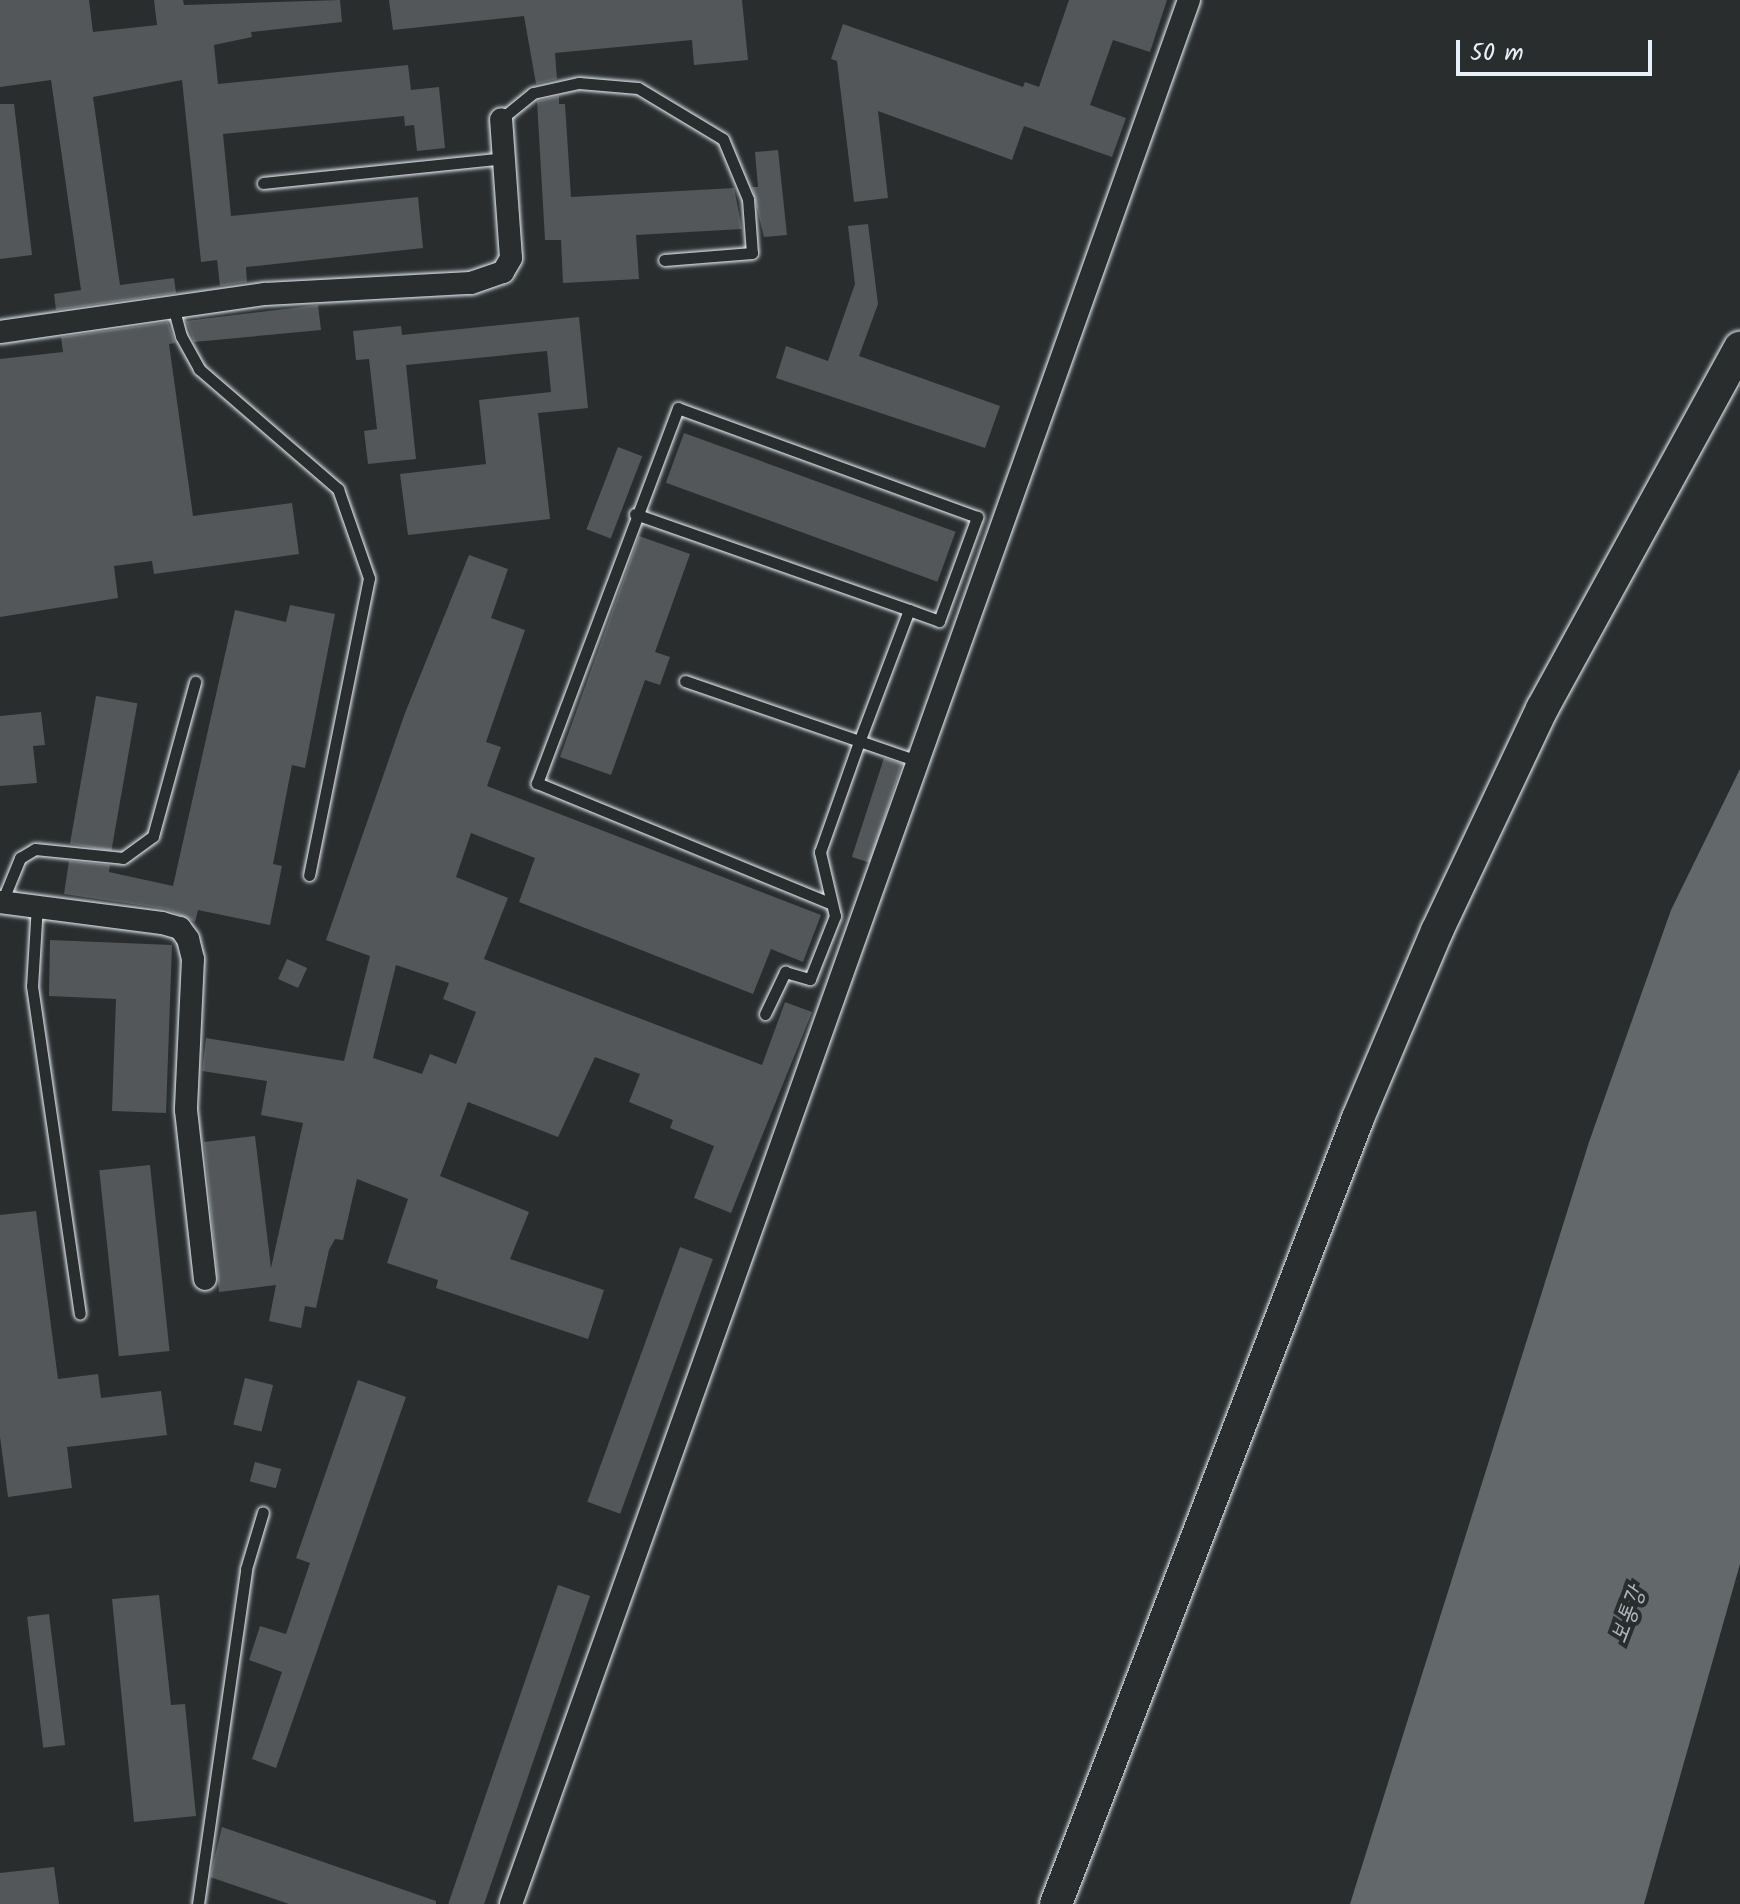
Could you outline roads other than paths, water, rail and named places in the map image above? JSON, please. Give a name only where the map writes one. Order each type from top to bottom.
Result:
[{"type":"main road","points":[[1056,1904],[1358,1118],[1437,931],[1542,709],[1740,348]]},
{"type":"street","points":[[511,1904],[915,760],[1189,0]]},
{"type":"street","points":[[0,332],[174,310],[265,294],[471,283],[503,272],[511,258],[501,119]]},
{"type":"street","points":[[1,902],[162,923],[180,928],[188,939],[193,959],[186,1110],[205,1279]]},
{"type":"lane","points":[[501,119],[533,93],[579,83],[638,88],[723,139],[748,199],[752,253],[664,260]]},
{"type":"lane","points":[[263,183],[503,158]]},
{"type":"lane","points":[[174,310],[181,336],[199,369],[338,489],[369,578],[309,875]]},
{"type":"lane","points":[[635,514],[939,621],[977,517],[678,408],[635,514],[537,783],[829,903]]},
{"type":"lane","points":[[765,1014],[785,972],[810,979],[835,916],[829,903],[820,852],[909,610]]},
{"type":"lane","points":[[685,681],[915,760]]},
{"type":"lane","points":[[1,902],[20,858],[35,849],[123,858],[153,836],[195,682]]},
{"type":"lane","points":[[37,905],[32,986],[80,1314]]},
{"type":"lane","points":[[198,1904],[246,1569],[263,1512]]},
{"type":"water","name":"보통강","points":[[1740,769],[1740,1564],[1644,1904],[1350,1904],[1589,1142],[1671,910]]}]
